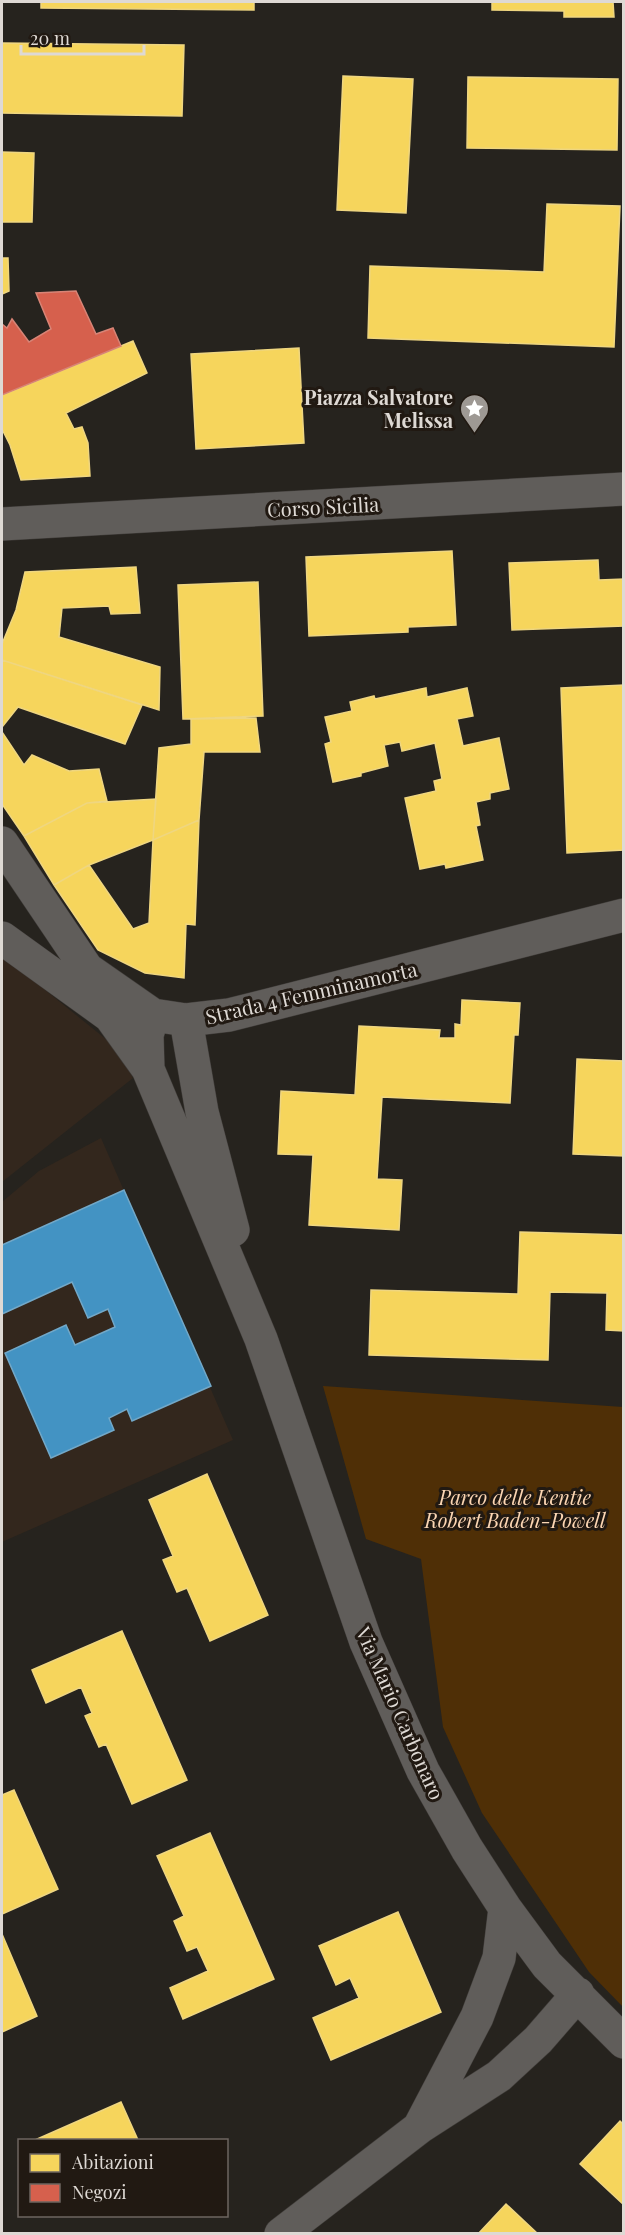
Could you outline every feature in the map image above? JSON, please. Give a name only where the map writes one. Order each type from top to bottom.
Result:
[{"type":"street","name":"Corso Sicilia","points":[[13,523],[624,489]]},
{"type":"street","name":"Strada 4 Femminamorta","points":[[2,843],[87,969],[153,1015],[186,1020],[229,1015],[624,915]]},
{"type":"street","points":[[2,938],[110,1016],[148,1069],[261,1339]]},
{"type":"street","points":[[110,1016],[153,1015],[147,1035],[148,1069]]},
{"type":"street","points":[[186,1020],[202,1112],[261,1339]]},
{"type":"street","name":"Via Mario Carbonaro","points":[[261,1339],[366,1642],[423,1771],[467,1849],[505,1908],[547,1965],[624,2042]]},
{"type":"street","points":[[420,2127],[477,2017],[499,1958],[505,1908]]},
{"type":"street","points":[[281,2234],[420,2127],[499,2076],[538,2040],[578,1994]]},
{"type":"shaded area","points":[[2,955],[118,1049],[133,1078],[2,1182]]},
{"type":"shaded area","points":[[101,1138],[233,1440],[2,1542],[2,1202],[39,1171]]},
{"type":"green space","name":"Parco delle Kentie Robert Baden-Powell","points":[[323,1386],[623,1407],[623,2007],[589,1972],[482,1813],[443,1727],[421,1559],[366,1539]]},
{"type":"building: Abitazioni","points":[[41,2],[254,2],[254,10],[41,8]]},
{"type":"building: Abitazioni","points":[[492,2],[613,2],[614,17],[564,17],[564,11],[492,10]]},
{"type":"building: Abitazioni","points":[[2,43],[184,45],[182,116],[2,113]]},
{"type":"building: Abitazioni","points":[[343,76],[413,79],[406,213],[337,210]]},
{"type":"building: Abitazioni","points":[[468,77],[618,79],[617,150],[467,148]]},
{"type":"building: Abitazioni","points":[[2,152],[34,153],[32,222],[2,222]]},
{"type":"building: Abitazioni","points":[[547,204],[620,206],[614,347],[368,338],[370,266],[544,272]]},
{"type":"building: Abitazioni","points":[[2,258],[8,258],[9,291],[2,294]]},
{"type":"building: Abitazioni","points":[[133,341],[147,373],[66,413],[74,429],[82,427],[88,443],[90,476],[21,480],[10,445],[2,429],[2,395]]},
{"type":"building: Abitazioni","points":[[299,348],[304,443],[196,449],[191,354]]},
{"type":"building: Abitazioni","points":[[452,551],[456,625],[408,627],[408,632],[309,636],[306,557]]},
{"type":"building: Abitazioni","points":[[598,560],[599,580],[624,579],[624,626],[512,630],[509,563]]},
{"type":"building: Abitazioni","points":[[136,567],[140,613],[111,614],[109,606],[62,608],[59,637],[160,667],[159,710],[2,660],[2,644],[16,610],[25,572]]},
{"type":"building: Abitazioni","points":[[258,582],[263,716],[183,719],[178,585]]},
{"type":"building: Abitazioni","points":[[2,660],[142,705],[125,744],[18,707],[2,727]]},
{"type":"building: Abitazioni","points":[[624,685],[624,850],[567,853],[561,688]]},
{"type":"building: Abitazioni","points":[[426,688],[427,697],[467,688],[473,716],[457,719],[463,746],[499,738],[509,789],[490,793],[490,799],[476,802],[480,825],[476,826],[483,860],[446,868],[445,864],[420,869],[405,798],[436,791],[434,781],[442,779],[435,743],[402,751],[400,742],[384,745],[388,766],[361,773],[361,776],[333,782],[325,744],[331,742],[325,717],[352,711],[350,702]]},
{"type":"building: Abitazioni","points":[[256,718],[260,752],[204,752],[199,820],[153,840],[159,748],[191,744],[191,719]]},
{"type":"building: Abitazioni","points":[[2,732],[24,765],[32,755],[69,771],[99,769],[107,801],[87,803],[24,836],[2,804]]},
{"type":"building: Abitazioni","points":[[156,799],[153,840],[89,865],[54,885],[24,836],[87,803]]},
{"type":"building: Abitazioni","points":[[199,820],[195,925],[186,924],[184,978],[145,973],[98,950],[54,885],[89,865],[133,929],[149,923],[153,840]]},
{"type":"building: Abitazioni","points":[[462,1000],[520,1003],[518,1035],[514,1035],[510,1103],[382,1097],[377,1179],[402,1180],[399,1230],[309,1225],[313,1155],[278,1154],[281,1091],[355,1095],[359,1026],[440,1030],[439,1038],[455,1038],[455,1024],[461,1025]]},
{"type":"building: Abitazioni","points":[[577,1059],[624,1061],[624,1156],[573,1154]]},
{"type":"building: Abitazioni","points":[[520,1232],[624,1235],[624,1331],[606,1330],[607,1293],[550,1292],[548,1360],[369,1355],[371,1290],[518,1294]]},
{"type":"building: Abitazioni","points":[[207,1474],[268,1615],[210,1641],[187,1588],[177,1592],[163,1560],[173,1556],[149,1500]]},
{"type":"building: Abitazioni","points":[[122,1631],[187,1780],[132,1804],[106,1744],[99,1747],[85,1716],[92,1713],[81,1687],[46,1703],[32,1670]]},
{"type":"building: Abitazioni","points":[[14,1790],[58,1889],[2,1914],[2,1795]]},
{"type":"building: Abitazioni","points":[[210,1833],[274,1979],[183,2019],[170,1988],[208,1971],[197,1947],[187,1951],[174,1921],[184,1916],[157,1856]]},
{"type":"building: Abitazioni","points":[[398,1912],[441,2012],[331,2060],[313,2018],[359,1998],[350,1978],[336,1985],[319,1946]]},
{"type":"building: Abitazioni","points":[[2,1934],[37,2016],[2,2032]]},
{"type":"building: Abitazioni","points":[[121,2102],[138,2139],[37,2139]]},
{"type":"building: Abitazioni","points":[[620,2121],[624,2125],[624,2205],[580,2164]]},
{"type":"building: Abitazioni","points":[[506,2204],[538,2234],[478,2234]]},
{"type":"building: Negozi","points":[[76,291],[96,334],[113,328],[121,346],[2,395],[2,324],[7,328],[12,319],[29,342],[51,329],[36,293]]},
{"type":"building: Scuole","points":[[124,1190],[211,1386],[132,1421],[127,1409],[109,1418],[114,1430],[51,1458],[5,1353],[66,1325],[75,1345],[115,1327],[108,1309],[88,1318],[72,1282],[2,1314],[2,1245]]},
{"type":"place","name":"Piazza Salvatore Melissa","points":[[474,434]]}]
